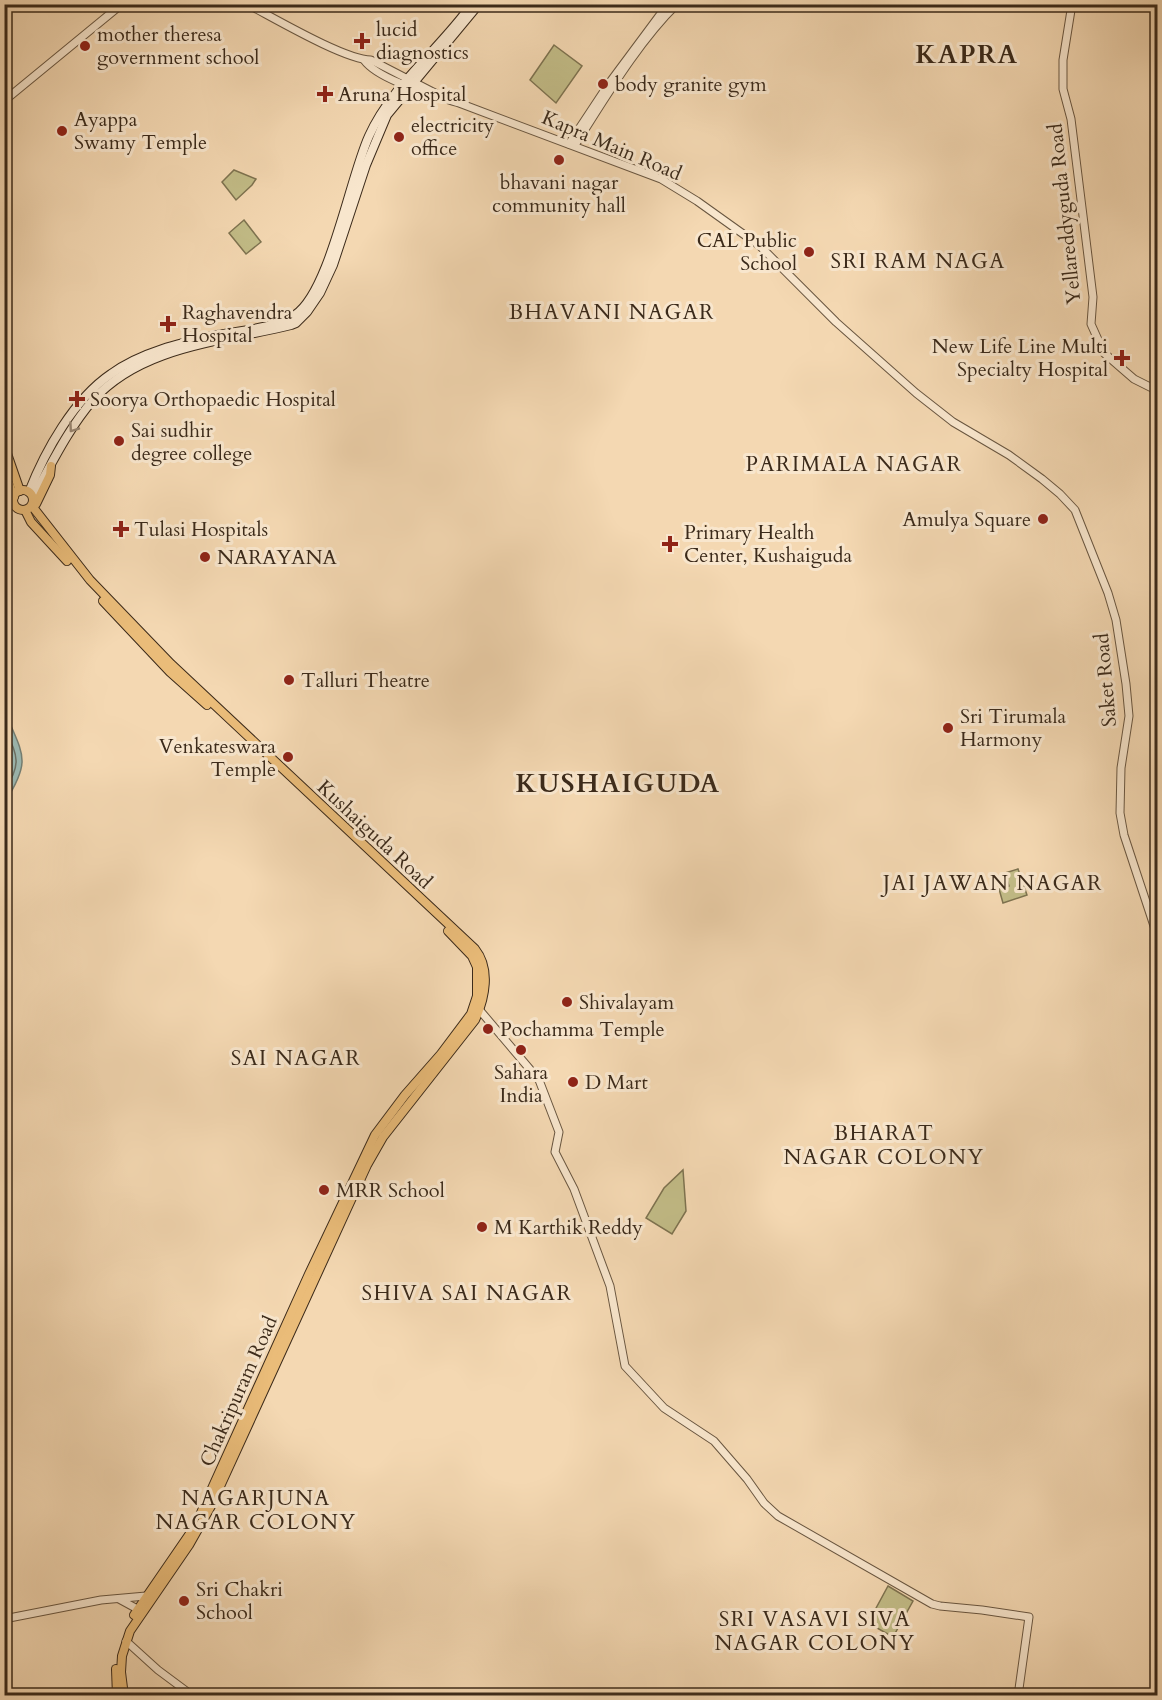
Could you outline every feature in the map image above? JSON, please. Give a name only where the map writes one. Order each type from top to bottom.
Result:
[{"type":"main road","points":[[25,499],[51,466],[69,434],[93,400],[115,380],[138,366],[172,352],[291,325],[300,319],[320,293],[333,265],[366,165],[382,126],[410,83],[472,4]]},
{"type":"main road","points":[[25,499],[57,437],[84,398],[110,374],[135,360],[178,344],[270,325],[297,315],[315,290],[326,266],[369,135],[384,111],[479,4]]},
{"type":"main road","points":[[4,446],[25,499]]},
{"type":"main road","points":[[38,514],[36,501],[50,475],[51,466]]},
{"type":"main road","points":[[5,471],[25,499]]},
{"type":"main road","name":"Kushaiguda Road","points":[[25,499],[90,580],[171,664],[482,957],[485,969],[475,1020],[383,1137],[336,1226]]},
{"type":"main road","name":"Kushaiguda Road","points":[[25,499],[30,522],[170,672],[251,745],[466,949],[472,956],[478,971],[477,1007]]},
{"type":"main road","name":"Chakripuram Road","points":[[117,1695],[116,1659],[125,1629],[189,1545],[211,1506],[336,1226]]},
{"type":"main road","name":"Chakripuram Road","points":[[124,1695],[121,1672],[122,1656],[126,1641],[140,1611]]},
{"type":"street","points":[[4,101],[122,4]]},
{"type":"street","name":"Kapra Main Road","points":[[247,4],[314,39],[364,60],[369,67],[442,98],[661,179],[747,235],[836,322],[912,390],[953,422],[1005,453]]},
{"type":"street","points":[[572,145],[627,58],[670,4]]},
{"type":"street","points":[[572,145],[614,85],[677,4]]},
{"type":"street","name":"Yellareddyguda Road","points":[[1072,4],[1063,60],[1063,89],[1071,119],[1093,297],[1091,324],[1104,353],[1134,379],[1158,391]]},
{"type":"street","name":"Saket Road","points":[[1005,453],[1060,494],[1075,510],[1108,593],[1116,620],[1129,716],[1121,768],[1120,813],[1124,835],[1158,938]]},
{"type":"street","points":[[477,1007],[539,1080],[560,1132],[555,1152],[574,1189],[610,1286],[625,1366],[664,1408],[714,1441],[747,1479],[764,1503],[778,1516],[921,1599],[940,1606],[1029,1617],[1018,1695]]},
{"type":"street","points":[[4,1619],[117,1599],[149,1598]]},
{"type":"street","points":[[117,1599],[140,1611]]},
{"type":"street","points":[[126,1641],[158,1670],[193,1695]]},
{"type":"shaded area","points":[[554,45],[582,66],[556,103],[530,80]]},
{"type":"shaded area","points":[[234,170],[256,179],[236,200],[222,182]]},
{"type":"shaded area","points":[[244,220],[261,242],[246,254],[229,233]]},
{"type":"shaded area","points":[[1018,869],[1027,895],[1003,903],[999,889],[1009,886],[1005,873]]},
{"type":"shaded area","points":[[683,1170],[686,1211],[672,1234],[646,1218],[664,1188]]},
{"type":"shaded area","points":[[888,1586],[913,1601],[893,1637],[868,1623]]},
{"type":"water","points":[[5,712],[20,748],[22,766],[5,802]]},
{"type":"place","name":"lucid diagnostics","points":[[362,41]]},
{"type":"place","name":"mother theresa government school","points":[[85,46]]},
{"type":"place","name":"body granite gym","points":[[603,84]]},
{"type":"place","name":"Aruna Hospital","points":[[325,94]]},
{"type":"place","name":"Ayappa Swamy Temple","points":[[62,131]]},
{"type":"place","name":"electricity office","points":[[399,137]]},
{"type":"place","name":"bhavani nagar community hall","points":[[559,160]]},
{"type":"place","name":"CAL Public School","points":[[809,252]]},
{"type":"place","name":"Raghavendra Hospital","points":[[168,324]]},
{"type":"place","name":"New Life Line Multi Specialty Hospital","points":[[1122,358]]},
{"type":"place","name":"Soorya Orthopaedic Hospital","points":[[77,399]]},
{"type":"place","name":"Sai sudhir degree college","points":[[119,441]]},
{"type":"place","name":"Amulya Square","points":[[1043,519]]},
{"type":"place","name":"Tulasi Hospitals","points":[[121,529]]},
{"type":"place","name":"Primary Health Center, Kushaiguda","points":[[670,544]]},
{"type":"place","name":"NARAYANA","points":[[205,557]]},
{"type":"place","name":"Talluri Theatre","points":[[289,680]]},
{"type":"place","name":"Sri Tirumala Harmony","points":[[948,728]]},
{"type":"place","name":"Venkateswara Temple","points":[[288,757]]},
{"type":"place","name":"Shivalayam","points":[[567,1002]]},
{"type":"place","name":"Pochamma Temple","points":[[488,1029]]},
{"type":"place","name":"Sahara India","points":[[521,1050]]},
{"type":"place","name":"D Mart","points":[[573,1082]]},
{"type":"place","name":"MRR School","points":[[324,1190]]},
{"type":"place","name":"M Karthik Reddy","points":[[482,1227]]},
{"type":"place","name":"Sri Chakri School","points":[[184,1601]]},
{"type":"district","name":"KAPRA","points":[[967,54]]},
{"type":"district","name":"SRI RAM NAGA","points":[[918,261]]},
{"type":"district","name":"BHAVANI NAGAR","points":[[612,312]]},
{"type":"district","name":"PARIMALA NAGAR","points":[[854,464]]},
{"type":"district","name":"KUSHAIGUDA","points":[[618,783]]},
{"type":"district","name":"JAI JAWAN NAGAR","points":[[993,883]]},
{"type":"district","name":"SAI NAGAR","points":[[296,1058]]},
{"type":"district","name":"BHARAT NAGAR COLONY","points":[[884,1145]]},
{"type":"district","name":"SHIVA SAI NAGAR","points":[[467,1293]]},
{"type":"district","name":"NAGARJUNA NAGAR COLONY","points":[[256,1510]]},
{"type":"district","name":"SRI VASAVI SIVA NAGAR COLONY","points":[[815,1631]]}]
